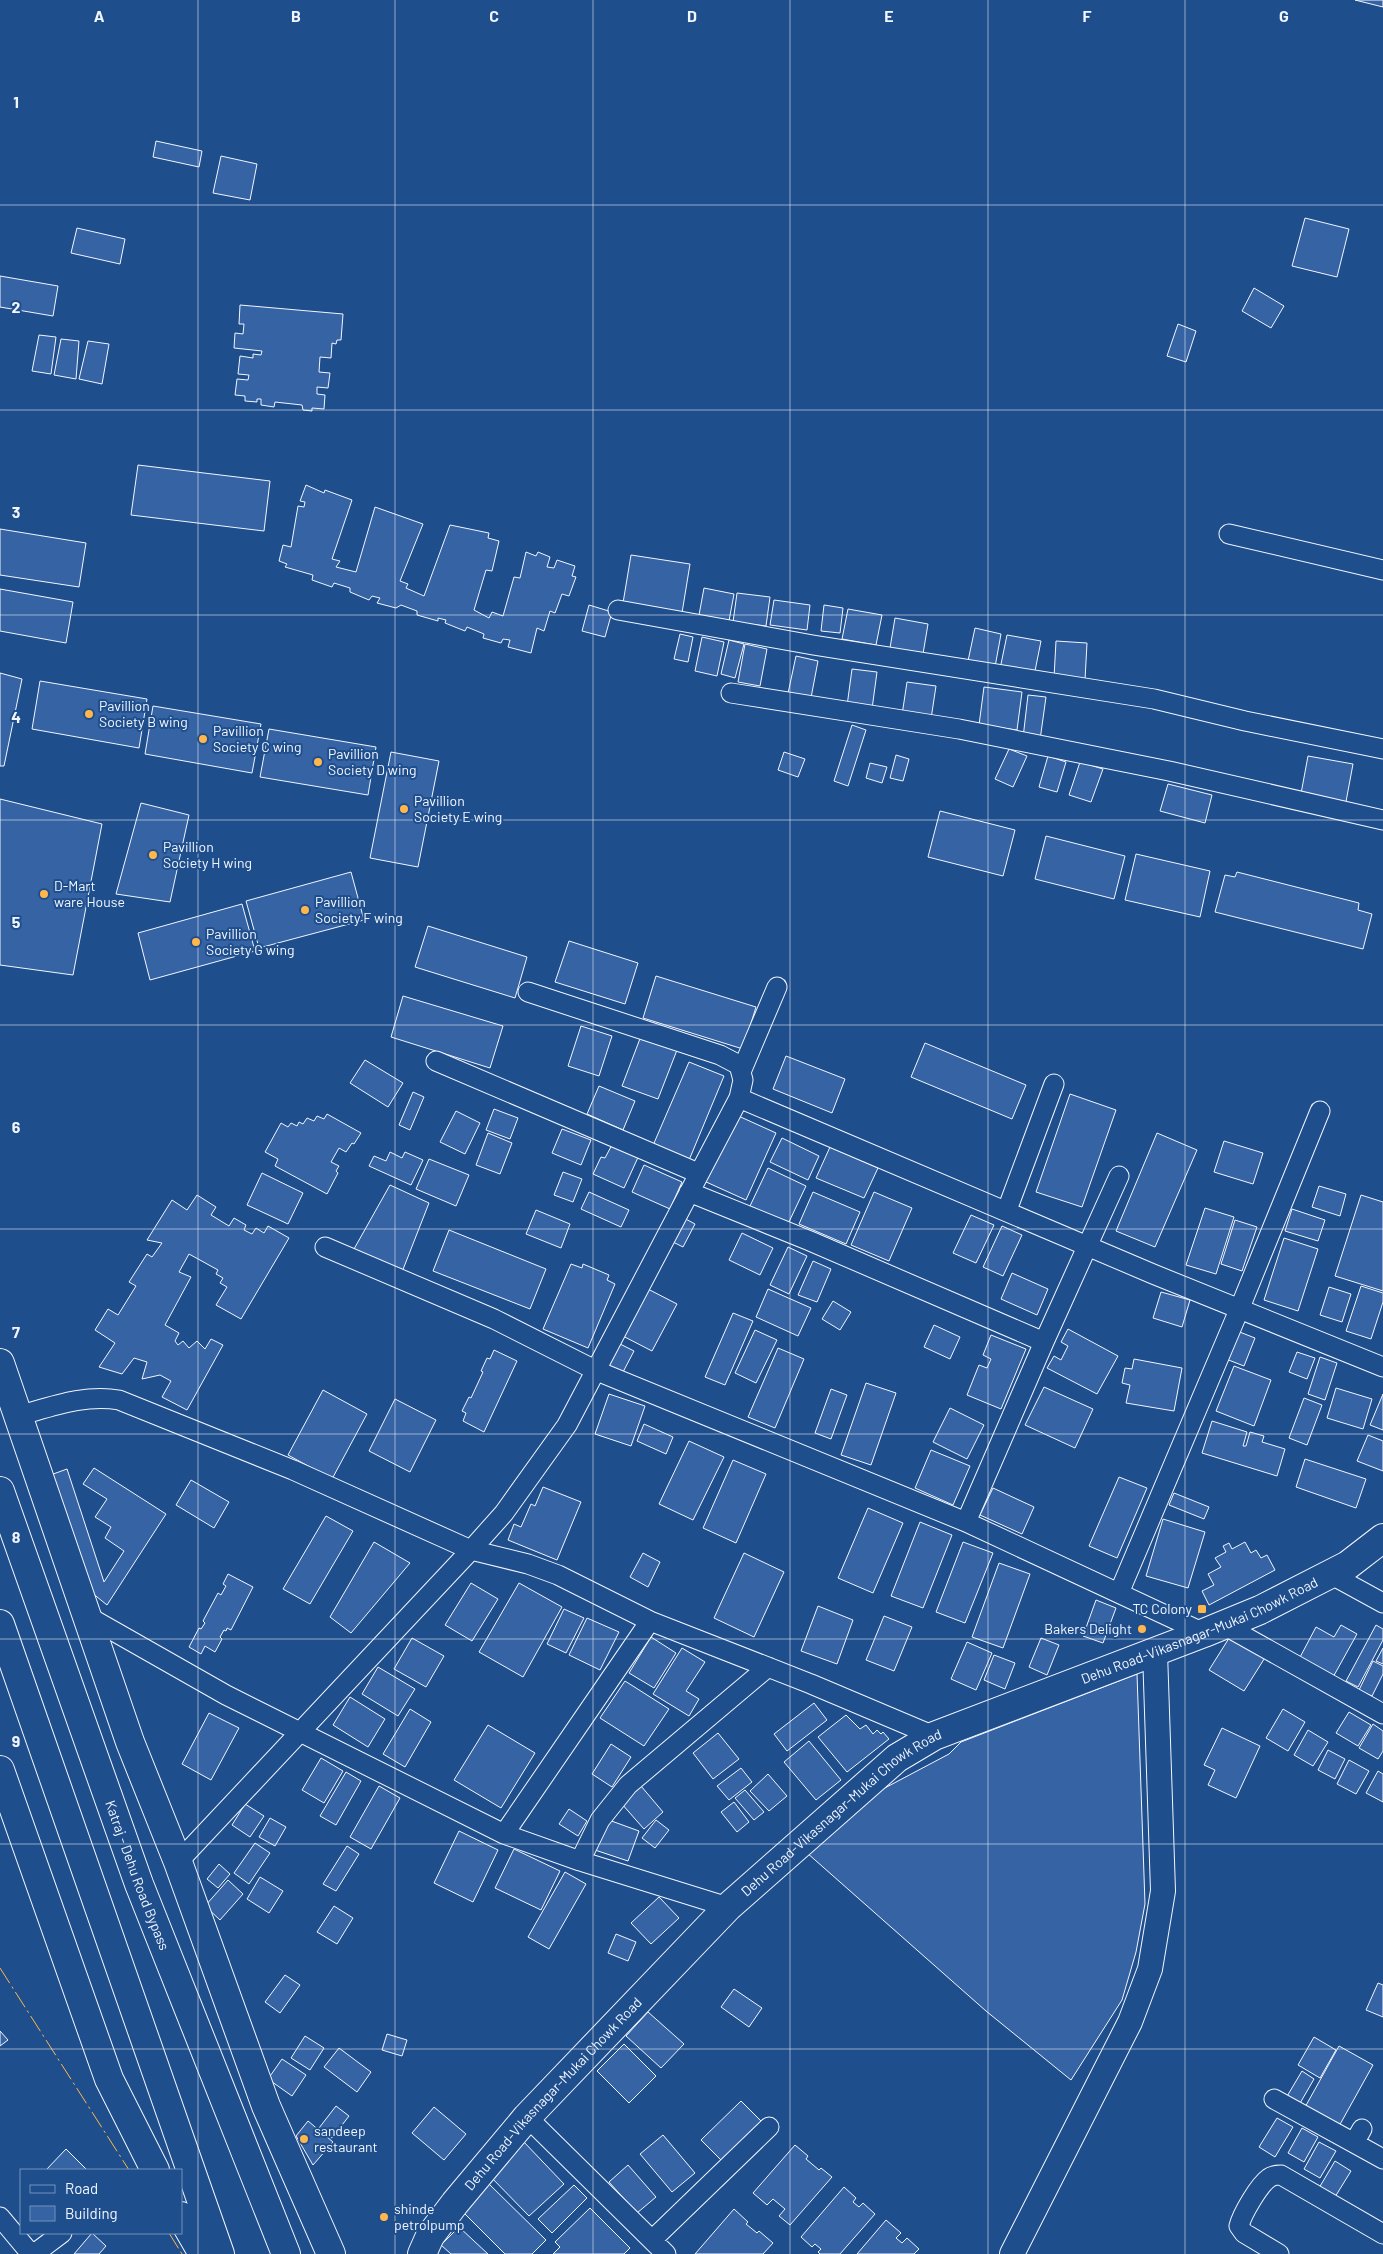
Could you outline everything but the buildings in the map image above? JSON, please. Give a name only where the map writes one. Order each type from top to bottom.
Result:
[{"type":"main road","points":[[0,1363],[130,1742],[178,1862],[266,2106],[331,2254]]},
{"type":"main road","name":"Katraj - Dehu Road Bypass","points":[[0,1491],[139,1884],[286,2254]]},
{"type":"main road","name":"Dehu Road-Vikasnagar-Mukai Chowk Road","points":[[422,2254],[430,2236],[450,2209],[528,2117],[728,1907],[896,1758],[934,1736],[1260,1610],[1348,1565],[1383,1538]]},
{"type":"main road","points":[[0,1624],[220,2254]]},
{"type":"main road","points":[[0,1770],[109,2078],[152,2169]]},
{"type":"main road","points":[[182,2218],[203,2254]]},
{"type":"street","points":[[1229,534],[1383,570]]},
{"type":"street","points":[[618,610],[813,645],[1154,699],[1245,721],[1383,749]]},
{"type":"street","points":[[730,694],[959,729],[1169,772],[1383,820]]},
{"type":"street","points":[[741,1072],[777,987]]},
{"type":"street","points":[[178,1862],[471,1550],[504,1513],[539,1466],[567,1425],[597,1371],[698,1173],[739,1098],[743,1080],[739,1065],[720,1055],[528,992]]},
{"type":"street","points":[[436,1061],[698,1173]]},
{"type":"street","points":[[1007,1210],[1054,1084]]},
{"type":"street","points":[[739,1098],[1240,1310],[1383,1366]]},
{"type":"street","points":[[1118,1593],[1240,1310],[1320,1112]]},
{"type":"street","points":[[966,1522],[1118,1176]]},
{"type":"street","points":[[689,1192],[1044,1342]]},
{"type":"street","points":[[325,1247],[494,1319],[597,1371],[966,1522],[1118,1593],[1214,1629],[1383,1714]]},
{"type":"street","points":[[18,1416],[81,1399],[103,1397],[119,1400],[293,1470],[471,1550],[528,1564],[558,1575],[650,1621],[768,1667],[934,1736]]},
{"type":"street","points":[[1330,1574],[1383,1604]]},
{"type":"street","points":[[87,1616],[226,1695],[504,1834],[580,1861],[728,1907]]},
{"type":"street","points":[[504,1834],[650,1621]]},
{"type":"street","points":[[1012,2254],[1130,2022],[1150,1969],[1163,1891],[1155,1652]]},
{"type":"street","points":[[580,1861],[600,1820],[628,1785],[768,1667]]},
{"type":"street","points":[[1274,2099],[1358,2136],[1383,2159]]},
{"type":"street","points":[[528,2117],[666,2254]]},
{"type":"street","points":[[652,2240],[769,2128]]},
{"type":"street","points":[[1278,2254],[1244,2233],[1240,2226],[1246,2210],[1265,2182],[1272,2176],[1281,2175],[1383,2234]]},
{"type":"street","points":[[0,2216],[33,2254],[61,2234]]},
{"type":"power","points":[[0,1968],[128,2169]]},
{"type":"power","points":[[170,2234],[182,2254]]},
{"type":"place","name":"Pavillion Society B wing","points":[[89,714]]},
{"type":"place","name":"Pavillion Society C wing","points":[[203,739]]},
{"type":"place","name":"Pavillion Society D wing","points":[[318,762]]},
{"type":"place","name":"Pavillion Society E wing","points":[[404,809]]},
{"type":"place","name":"Pavillion Society H wing","points":[[153,855]]},
{"type":"place","name":"D-Mart ware House","points":[[44,894]]},
{"type":"place","name":"Pavillion Society F wing","points":[[305,910]]},
{"type":"place","name":"Pavillion Society G wing","points":[[196,942]]},
{"type":"place","name":"TC Colony","points":[[1202,1609]]},
{"type":"place","name":"Bakers Delight","points":[[1142,1629]]},
{"type":"place","name":"sandeep restaurant","points":[[304,2139]]},
{"type":"place","name":"shinde petrolpump","points":[[384,2217]]}]
